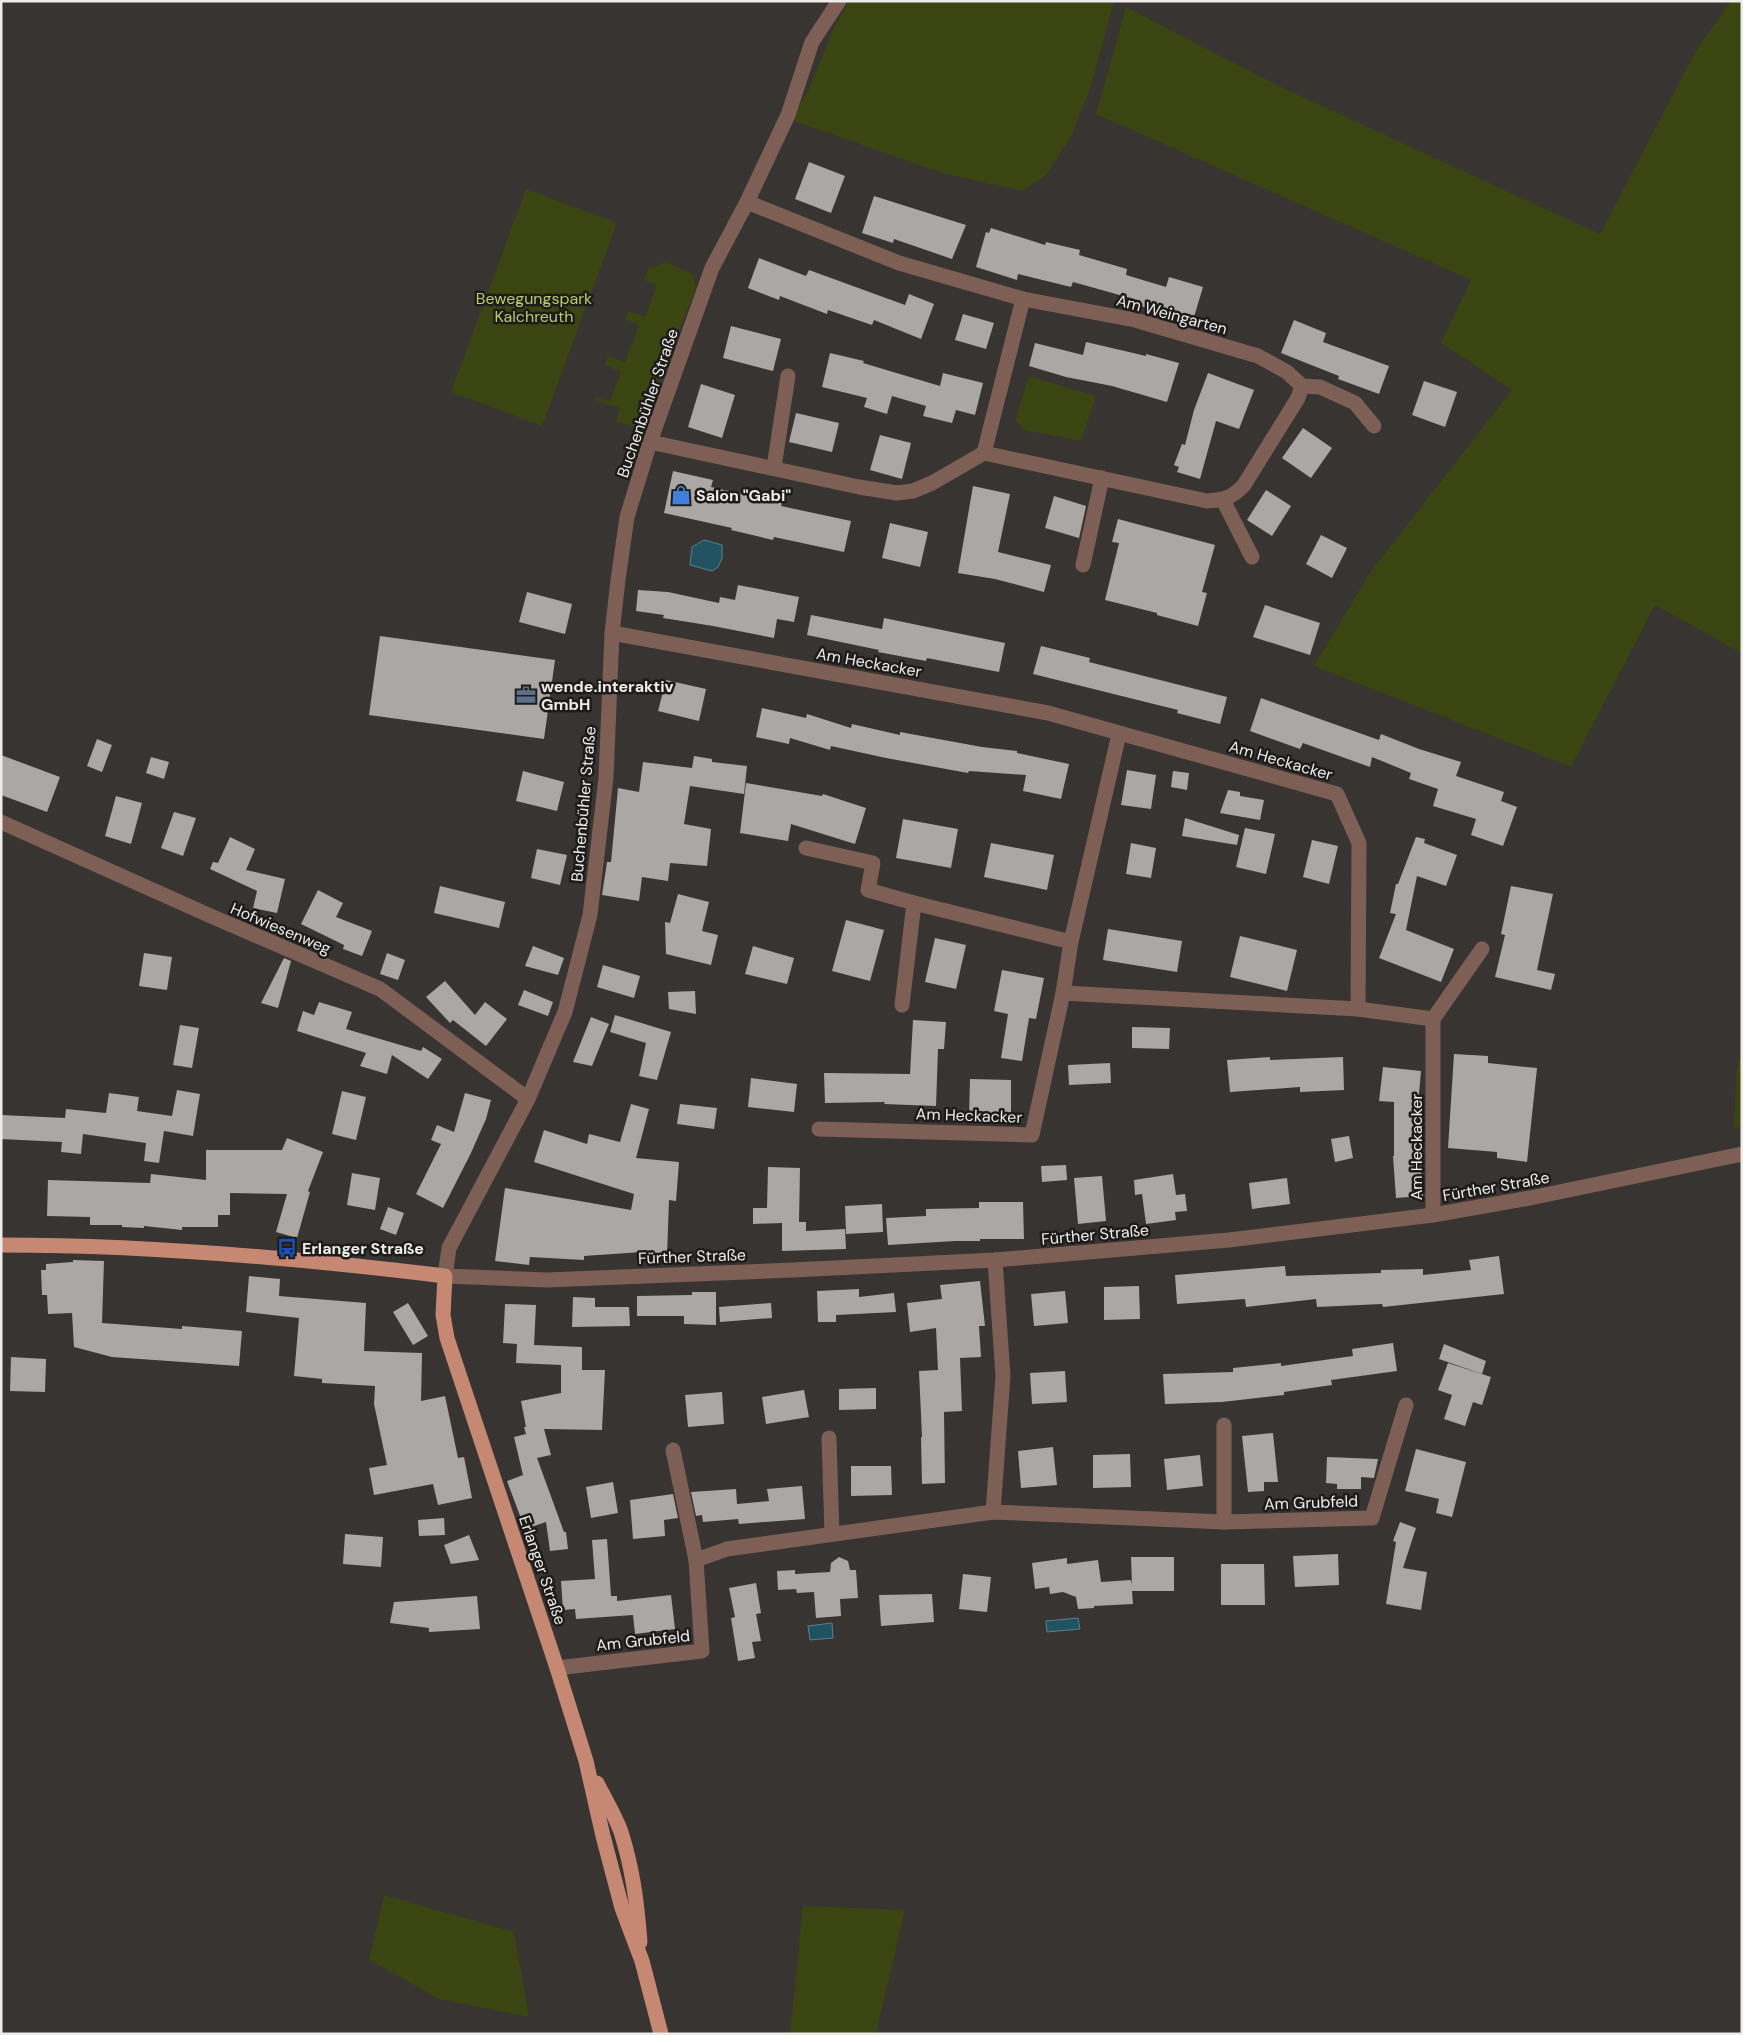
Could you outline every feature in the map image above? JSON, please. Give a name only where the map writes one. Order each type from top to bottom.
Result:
[{"type":"main road","points":[[1,1245],[37,1244],[208,1253],[445,1276]]},
{"type":"main road","name":"Erlanger Straße","points":[[445,1276],[443,1315],[447,1338],[557,1668],[586,1762],[622,1908],[642,1962],[662,2034]]},
{"type":"street","name":"Buchenbühler Straße","points":[[445,1276],[449,1248],[528,1099],[565,1012],[590,915],[606,778],[612,633],[627,516],[650,442],[712,268],[747,202],[788,115],[812,42],[839,1]]},
{"type":"street","name":"Am Weingarten","points":[[747,202],[899,263],[1023,299],[1135,320],[1258,356],[1287,372],[1302,386]]},
{"type":"street","points":[[984,453],[1023,299]]},
{"type":"street","points":[[774,467],[788,376]]},
{"type":"street","points":[[650,442],[774,467],[859,487],[897,493],[913,490],[932,483],[984,453],[1207,501],[1223,500],[1234,496],[1244,485],[1298,398],[1302,386],[1320,387],[1355,403],[1374,426]]},
{"type":"street","points":[[1083,565],[1102,478]]},
{"type":"street","points":[[1223,500],[1252,557]]},
{"type":"street","name":"Am Heckacker","points":[[612,633],[1048,713],[1337,794],[1359,844],[1358,1009]]},
{"type":"street","name":"Am Heckacker","points":[[819,1129],[1032,1135],[1063,993],[1071,942],[1119,734]]},
{"type":"street","name":"Hofwiesenweg","points":[[1,822],[380,989],[528,1099]]},
{"type":"street","points":[[806,848],[873,863],[868,890],[1071,942]]},
{"type":"street","points":[[902,1005],[914,903]]},
{"type":"street","points":[[1063,993],[1358,1009],[1433,1019],[1482,949]]},
{"type":"street","name":"Am Heckacker","points":[[1433,1019],[1433,1215]]},
{"type":"street","name":"Fürther Straße","points":[[445,1276],[547,1280],[995,1260],[1229,1240],[1433,1215],[1530,1198],[1742,1154]]},
{"type":"street","points":[[993,1512],[1003,1376],[995,1260]]},
{"type":"street","name":"Am Grubfeld","points":[[696,1560],[727,1549],[993,1512],[1224,1522],[1372,1518],[1406,1405]]},
{"type":"street","points":[[1224,1425],[1224,1522]]},
{"type":"street","points":[[829,1438],[832,1534]]},
{"type":"street","name":"Am Grubfeld","points":[[557,1668],[702,1651],[696,1560],[673,1450]]},
{"type":"green space","points":[[849,1],[1114,1],[1092,83],[1072,135],[1046,175],[1022,191],[942,173],[791,120],[809,89],[833,30]]},
{"type":"green space","points":[[1731,1],[1742,1],[1742,653],[1655,605],[1571,767],[1314,666],[1369,574],[1512,390],[1441,343],[1471,280],[1096,114],[1126,7],[1279,86],[1600,234],[1695,52]]},
{"type":"green space","name":"Bewegungspark Kalchreuth","points":[[526,189],[617,223],[542,426],[451,392]]},
{"type":"green space","points":[[666,262],[693,274],[696,288],[643,422],[636,426],[630,426],[616,421],[620,408],[595,400],[595,396],[610,401],[621,372],[605,365],[608,356],[625,362],[639,325],[625,319],[628,311],[645,317],[657,285],[644,280],[649,268]]},
{"type":"green space","points":[[1029,376],[1096,396],[1081,441],[1024,430],[1015,420]]},
{"type":"green space","points":[[1742,1045],[1742,1127],[1734,1128],[1736,1075]]},
{"type":"green space","points":[[384,1895],[514,1932],[529,2017],[439,1999],[369,1960]]},
{"type":"green space","points":[[803,1906],[905,1910],[876,2034],[790,2034]]},
{"type":"water","points":[[704,540],[722,545],[722,558],[718,567],[712,571],[690,565],[692,547]]},
{"type":"water","points":[[1078,1618],[1080,1629],[1047,1632],[1046,1621]]},
{"type":"water","points":[[832,1623],[833,1638],[810,1640],[808,1626]]},
{"type":"building","points":[[809,162],[845,176],[831,213],[795,199]]},
{"type":"building","points":[[874,196],[966,225],[952,259],[894,239],[893,243],[862,233]]},
{"type":"building","points":[[991,228],[1045,245],[1046,242],[1080,250],[1079,255],[1127,269],[1126,275],[1166,287],[1169,277],[1203,287],[1194,317],[1160,307],[1159,311],[1140,306],[1141,301],[1073,282],[1071,287],[1018,274],[1017,280],[976,267],[986,232],[989,233]]},
{"type":"building","points":[[759,258],[806,276],[809,270],[905,305],[909,294],[934,304],[921,339],[874,320],[872,325],[828,310],[827,314],[780,296],[779,300],[748,288]]},
{"type":"building","points":[[963,314],[994,323],[986,349],[955,340]]},
{"type":"building","points":[[1294,320],[1326,333],[1323,342],[1389,366],[1379,394],[1338,379],[1339,376],[1281,353]]},
{"type":"building","points":[[731,326],[781,339],[773,371],[723,358]]},
{"type":"building","points":[[1086,342],[1146,356],[1146,354],[1179,363],[1167,402],[1112,386],[1066,377],[1029,366],[1035,343],[1083,355]]},
{"type":"building","points":[[830,353],[864,361],[863,363],[940,386],[943,373],[983,383],[975,415],[956,410],[952,423],[923,416],[926,406],[892,396],[887,414],[864,407],[867,398],[822,387]]},
{"type":"building","points":[[1208,373],[1254,390],[1239,429],[1216,421],[1200,479],[1177,472],[1179,467],[1174,465],[1182,444],[1185,445],[1194,410]]},
{"type":"building","points":[[1424,381],[1457,392],[1445,427],[1412,415]]},
{"type":"building","points":[[701,384],[735,395],[722,438],[688,427]]},
{"type":"building","points":[[796,413],[839,423],[832,452],[789,442]]},
{"type":"building","points":[[1303,428],[1332,448],[1311,478],[1282,458]]},
{"type":"building","points":[[880,435],[911,443],[902,479],[870,470]]},
{"type":"building","points":[[673,471],[713,480],[711,487],[782,503],[781,506],[851,521],[844,552],[774,537],[773,540],[731,530],[732,528],[664,513]]},
{"type":"building","points":[[973,486],[1010,494],[998,552],[1051,565],[1044,592],[995,579],[958,573]]},
{"type":"building","points":[[1266,490],[1291,506],[1272,536],[1247,520]]},
{"type":"building","points":[[1054,496],[1086,506],[1079,538],[1045,528]]},
{"type":"building","points":[[1118,519],[1215,545],[1202,592],[1207,593],[1198,626],[1105,600],[1119,543],[1112,542]]},
{"type":"building","points":[[890,523],[928,532],[920,567],[882,558]]},
{"type":"building","points":[[1321,535],[1347,548],[1332,578],[1306,564]]},
{"type":"building","points":[[738,585],[799,597],[794,622],[777,619],[774,638],[663,618],[664,615],[636,611],[638,590],[668,592],[719,603],[720,597],[735,600]]},
{"type":"building","points":[[527,592],[572,604],[565,634],[519,622]]},
{"type":"building","points":[[1265,605],[1320,623],[1310,655],[1253,637]]},
{"type":"building","points":[[811,615],[882,629],[884,618],[1005,643],[999,672],[927,658],[926,661],[878,652],[879,650],[807,635]]},
{"type":"building","points":[[380,636],[555,660],[544,739],[369,715]]},
{"type":"building","points":[[1041,646],[1090,658],[1089,662],[1227,697],[1220,724],[1177,713],[1178,710],[1033,674]]},
{"type":"building","points":[[666,680],[706,689],[699,721],[658,711]]},
{"type":"building","points":[[1261,698],[1379,740],[1381,734],[1419,749],[1461,762],[1456,776],[1504,792],[1501,801],[1517,807],[1503,846],[1471,835],[1476,819],[1433,806],[1438,789],[1409,779],[1411,773],[1372,757],[1370,767],[1303,743],[1300,749],[1250,731]]},
{"type":"building","points":[[762,708],[806,718],[807,714],[851,728],[852,724],[900,735],[900,732],[982,747],[1017,751],[1017,753],[1069,764],[1061,799],[1023,791],[1026,775],[969,771],[968,773],[831,746],[830,750],[790,738],[789,744],[756,737]]},
{"type":"building","points":[[97,739],[112,745],[102,772],[87,766]]},
{"type":"building","points":[[1,755],[60,777],[47,812],[1,795]]},
{"type":"building","points":[[694,756],[712,759],[712,762],[747,766],[744,794],[690,786],[684,824],[711,829],[707,866],[670,863],[668,881],[642,877],[639,901],[602,895],[607,862],[611,862],[618,788],[639,792],[643,762],[692,768]]},
{"type":"building","points":[[151,757],[169,762],[164,779],[146,773]]},
{"type":"building","points":[[1127,770],[1156,775],[1151,809],[1121,805]]},
{"type":"building","points":[[523,771],[564,782],[557,811],[516,801]]},
{"type":"building","points":[[1173,771],[1189,773],[1187,790],[1171,787]]},
{"type":"building","points":[[746,783],[822,796],[823,794],[866,808],[855,844],[791,824],[788,841],[740,833]]},
{"type":"building","points":[[1228,790],[1240,792],[1240,796],[1264,800],[1260,820],[1220,813]]},
{"type":"building","points":[[116,796],[142,803],[131,844],[105,836]]},
{"type":"building","points":[[174,812],[196,818],[183,856],[161,848]]},
{"type":"building","points":[[1185,818],[1239,835],[1237,845],[1182,836]]},
{"type":"building","points":[[903,819],[958,829],[951,868],[896,858]]},
{"type":"building","points":[[1245,828],[1275,834],[1266,874],[1236,867]]},
{"type":"building","points":[[230,837],[255,849],[246,870],[285,879],[277,913],[253,908],[257,891],[210,869],[213,862],[218,863]]},
{"type":"building","points":[[1416,837],[1425,839],[1424,843],[1457,855],[1446,886],[1417,876],[1406,930],[1454,949],[1441,982],[1379,958],[1396,914],[1390,913],[1396,884],[1398,884]]},
{"type":"building","points":[[1312,840],[1338,846],[1329,884],[1303,877]]},
{"type":"building","points":[[991,843],[1054,855],[1047,890],[984,877]]},
{"type":"building","points":[[1131,843],[1156,848],[1151,878],[1126,874]]},
{"type":"building","points":[[537,849],[567,855],[560,885],[531,878]]},
{"type":"building","points":[[440,886],[505,902],[499,928],[434,913]]},
{"type":"building","points":[[1511,886],[1553,894],[1537,970],[1555,974],[1551,990],[1495,977],[1505,935],[1501,934]]},
{"type":"building","points":[[318,890],[343,903],[336,917],[372,931],[362,956],[343,949],[344,945],[301,924]]},
{"type":"building","points":[[678,894],[709,902],[702,931],[718,935],[711,965],[666,954],[665,922],[670,923]]},
{"type":"building","points":[[846,920],[884,930],[870,981],[832,971]]},
{"type":"building","points":[[1108,929],[1182,941],[1177,972],[1103,960]]},
{"type":"building","points":[[1240,936],[1297,950],[1287,991],[1230,977]]},
{"type":"building","points":[[935,938],[966,945],[956,989],[925,982]]},
{"type":"building","points":[[533,946],[564,958],[558,975],[525,966]]},
{"type":"building","points":[[753,946],[794,958],[787,984],[745,974]]},
{"type":"building","points":[[144,953],[172,957],[167,990],[139,986]]},
{"type":"building","points":[[387,953],[405,960],[398,980],[380,974]]},
{"type":"building","points":[[284,958],[291,961],[278,1008],[261,1003]]},
{"type":"building","points":[[603,965],[640,976],[634,998],[597,987]]},
{"type":"building","points":[[1002,970],[1044,978],[1036,1019],[1029,1018],[1022,1061],[1001,1058],[1008,1014],[994,1011]]},
{"type":"building","points":[[445,981],[475,1015],[485,1002],[507,1019],[486,1046],[453,1020],[450,1023],[426,997]]},
{"type":"building","points":[[524,990],[553,1002],[548,1016],[518,1005]]},
{"type":"building","points":[[695,991],[696,1014],[669,1009],[668,992]]},
{"type":"building","points":[[319,1002],[352,1012],[346,1029],[421,1051],[423,1047],[442,1059],[428,1079],[392,1055],[387,1074],[360,1066],[366,1053],[297,1031],[303,1011],[314,1015]]},
{"type":"building","points":[[615,1015],[671,1032],[657,1080],[639,1076],[646,1043],[610,1032]]},
{"type":"building","points":[[591,1017],[609,1024],[592,1066],[573,1062]]},
{"type":"building","points":[[913,1020],[946,1022],[944,1049],[938,1049],[936,1106],[884,1104],[885,1102],[825,1103],[824,1073],[910,1074]]},
{"type":"building","points":[[180,1025],[199,1028],[192,1068],[173,1065]]},
{"type":"building","points":[[1132,1027],[1170,1028],[1169,1049],[1132,1048]]},
{"type":"building","points":[[1454,1054],[1488,1056],[1488,1063],[1537,1068],[1527,1162],[1497,1158],[1497,1152],[1448,1148]]},
{"type":"building","points":[[1270,1057],[1270,1060],[1343,1057],[1344,1090],[1300,1092],[1300,1087],[1230,1092],[1227,1060]]},
{"type":"building","points":[[1110,1063],[1111,1083],[1069,1085],[1068,1065]]},
{"type":"building","points":[[1383,1067],[1421,1071],[1418,1105],[1414,1105],[1414,1155],[1420,1154],[1423,1196],[1396,1198],[1393,1156],[1394,1102],[1379,1101]]},
{"type":"building","points":[[751,1078],[797,1084],[794,1112],[748,1107]]},
{"type":"building","points":[[970,1079],[1011,1080],[1011,1116],[969,1116]]},
{"type":"building","points":[[177,1090],[200,1094],[193,1136],[164,1131],[159,1163],[144,1161],[146,1143],[83,1134],[81,1154],[61,1152],[62,1142],[1,1139],[1,1115],[65,1118],[66,1109],[106,1113],[109,1093],[139,1097],[137,1111],[172,1116]]},
{"type":"building","points":[[342,1091],[366,1097],[356,1140],[332,1134]]},
{"type":"building","points":[[465,1093],[491,1100],[486,1119],[470,1155],[443,1208],[416,1194],[441,1144],[431,1140],[437,1125],[454,1132]]},
{"type":"building","points":[[631,1104],[649,1109],[636,1158],[679,1162],[676,1201],[669,1200],[667,1257],[642,1256],[642,1252],[584,1256],[584,1260],[530,1257],[529,1265],[495,1261],[505,1188],[631,1210],[634,1194],[534,1162],[544,1130],[587,1144],[589,1134],[620,1142]]},
{"type":"building","points":[[680,1104],[717,1108],[714,1129],[677,1124]]},
{"type":"building","points":[[1349,1136],[1353,1158],[1335,1162],[1331,1139]]},
{"type":"building","points":[[287,1138],[323,1152],[308,1191],[310,1192],[297,1238],[276,1232],[287,1194],[230,1193],[230,1215],[218,1215],[218,1227],[182,1227],[182,1230],[144,1226],[144,1228],[122,1227],[122,1225],[90,1225],[90,1217],[47,1216],[48,1180],[150,1183],[151,1174],[206,1180],[206,1150],[282,1150]]},
{"type":"building","points":[[1066,1165],[1067,1180],[1042,1182],[1041,1166]]},
{"type":"building","points":[[768,1167],[800,1168],[799,1222],[806,1222],[806,1231],[845,1229],[846,1249],[782,1251],[782,1223],[753,1224],[753,1208],[767,1208]]},
{"type":"building","points":[[352,1173],[380,1178],[375,1210],[347,1205]]},
{"type":"building","points":[[1173,1174],[1176,1195],[1185,1194],[1187,1211],[1175,1212],[1176,1220],[1146,1224],[1142,1194],[1135,1195],[1134,1180]]},
{"type":"building","points":[[1102,1176],[1106,1221],[1078,1224],[1074,1178]]},
{"type":"building","points":[[1287,1178],[1290,1204],[1252,1209],[1249,1183]]},
{"type":"building","points":[[979,1202],[1023,1202],[1024,1239],[980,1239],[980,1241],[888,1245],[886,1218],[926,1216],[926,1209],[979,1208]]},
{"type":"building","points":[[882,1204],[883,1232],[846,1234],[845,1206]]},
{"type":"building","points":[[388,1207],[404,1213],[396,1235],[380,1229]]},
{"type":"building","points":[[1499,1256],[1504,1294],[1383,1307],[1382,1304],[1317,1307],[1316,1299],[1246,1307],[1245,1299],[1177,1304],[1175,1275],[1285,1266],[1286,1276],[1381,1273],[1381,1270],[1423,1269],[1423,1275],[1471,1270],[1469,1260]]},
{"type":"building","points":[[73,1260],[104,1261],[102,1323],[182,1329],[182,1326],[242,1331],[239,1366],[112,1357],[74,1347],[72,1313],[48,1314],[47,1295],[42,1295],[41,1270],[46,1270],[46,1264],[73,1262]]},
{"type":"building","points":[[249,1276],[280,1279],[279,1296],[366,1303],[364,1351],[422,1353],[421,1401],[445,1396],[458,1458],[464,1457],[472,1498],[438,1505],[433,1484],[374,1495],[369,1468],[387,1465],[374,1404],[375,1386],[322,1383],[322,1379],[294,1376],[299,1318],[246,1312]]},
{"type":"building","points":[[980,1281],[985,1326],[979,1326],[981,1357],[960,1358],[962,1411],[944,1412],[945,1483],[922,1484],[919,1371],[938,1370],[936,1328],[910,1332],[907,1303],[942,1299],[940,1285]]},
{"type":"building","points":[[1139,1286],[1140,1319],[1104,1320],[1104,1287]]},
{"type":"building","points":[[859,1289],[859,1297],[894,1293],[896,1312],[836,1315],[836,1322],[818,1322],[817,1291]]},
{"type":"building","points":[[1065,1291],[1068,1323],[1034,1326],[1031,1294]]},
{"type":"building","points":[[692,1292],[716,1292],[716,1325],[684,1324],[684,1316],[637,1316],[637,1296],[692,1295]]},
{"type":"building","points":[[573,1297],[595,1298],[595,1307],[629,1307],[630,1326],[572,1327]]},
{"type":"building","points":[[408,1303],[428,1336],[413,1345],[393,1312]]},
{"type":"building","points":[[771,1303],[772,1318],[720,1322],[719,1307]]},
{"type":"building","points":[[505,1304],[536,1305],[534,1345],[582,1347],[582,1370],[605,1370],[602,1430],[544,1429],[551,1455],[537,1458],[564,1532],[566,1532],[568,1549],[550,1551],[546,1522],[525,1529],[507,1481],[523,1475],[514,1437],[526,1434],[521,1401],[561,1393],[561,1365],[516,1363],[517,1344],[503,1343]]},
{"type":"building","points":[[1393,1343],[1397,1371],[1331,1380],[1332,1385],[1284,1392],[1284,1395],[1222,1402],[1165,1404],[1163,1374],[1233,1372],[1233,1368],[1281,1363],[1281,1366],[1353,1356],[1352,1349]]},
{"type":"building","points":[[1444,1344],[1486,1361],[1482,1374],[1439,1359]]},
{"type":"building","points":[[11,1357],[46,1359],[45,1392],[10,1391]]},
{"type":"building","points":[[1448,1363],[1491,1377],[1482,1405],[1473,1402],[1465,1426],[1444,1419],[1452,1395],[1438,1390]]},
{"type":"building","points":[[1065,1371],[1067,1402],[1032,1404],[1030,1373]]},
{"type":"building","points":[[876,1388],[876,1409],[839,1410],[839,1389]]},
{"type":"building","points":[[804,1390],[809,1417],[766,1424],[762,1397]]},
{"type":"building","points":[[722,1392],[724,1424],[688,1427],[685,1395]]},
{"type":"building","points":[[1273,1433],[1278,1482],[1264,1482],[1264,1491],[1248,1492],[1242,1436]]},
{"type":"building","points":[[1053,1447],[1057,1485],[1021,1488],[1018,1451]]},
{"type":"building","points":[[1416,1449],[1466,1462],[1452,1517],[1436,1513],[1439,1499],[1405,1491]]},
{"type":"building","points":[[1130,1454],[1131,1487],[1093,1488],[1093,1455]]},
{"type":"building","points":[[1200,1455],[1203,1486],[1167,1490],[1164,1459]]},
{"type":"building","points":[[1327,1457],[1378,1459],[1374,1478],[1361,1477],[1361,1489],[1337,1489],[1337,1484],[1326,1483]]},
{"type":"building","points":[[851,1466],[891,1466],[892,1495],[851,1496]]},
{"type":"building","points":[[613,1482],[618,1513],[591,1518],[586,1487]]},
{"type":"building","points":[[802,1486],[805,1519],[739,1524],[738,1519],[703,1522],[702,1515],[696,1516],[691,1492],[736,1489],[737,1504],[769,1501],[767,1489]]},
{"type":"building","points":[[673,1494],[678,1518],[664,1520],[665,1536],[633,1539],[630,1500]]},
{"type":"building","points":[[444,1518],[445,1535],[419,1536],[418,1520]]},
{"type":"building","points":[[1400,1522],[1416,1528],[1403,1568],[1427,1572],[1421,1610],[1386,1604],[1396,1542],[1393,1541]]},
{"type":"building","points":[[345,1534],[383,1537],[381,1567],[343,1564]]},
{"type":"building","points":[[469,1535],[479,1560],[451,1564],[444,1545]]},
{"type":"building","points":[[607,1539],[611,1596],[617,1596],[617,1601],[671,1595],[675,1629],[635,1634],[633,1615],[576,1619],[575,1609],[563,1610],[561,1581],[595,1579],[592,1540]]},
{"type":"building","points":[[1338,1554],[1339,1585],[1295,1587],[1293,1556]]},
{"type":"building","points":[[839,1557],[848,1561],[850,1570],[856,1570],[858,1598],[840,1599],[841,1616],[816,1618],[814,1592],[797,1593],[796,1589],[778,1590],[777,1571],[795,1570],[795,1574],[830,1572],[831,1563]]},
{"type":"building","points":[[1131,1557],[1174,1557],[1174,1591],[1132,1591],[1133,1604],[1094,1606],[1094,1608],[1078,1609],[1076,1597],[1063,1592],[1050,1594],[1049,1587],[1035,1589],[1032,1563],[1067,1558],[1067,1564],[1098,1560],[1101,1582],[1131,1580],[1132,1585]]},
{"type":"building","points":[[1221,1564],[1264,1564],[1265,1605],[1221,1605]]},
{"type":"building","points":[[963,1574],[991,1577],[987,1612],[959,1609]]},
{"type":"building","points":[[756,1583],[761,1613],[756,1614],[761,1641],[752,1642],[755,1658],[738,1661],[731,1618],[735,1617],[729,1588]]},
{"type":"building","points":[[932,1594],[934,1622],[881,1626],[879,1595]]},
{"type":"building","points":[[477,1596],[480,1629],[429,1632],[429,1628],[390,1623],[394,1602]]},
{"type":"place","name":"Salon \"Gabi\"","points":[[681,495]]},
{"type":"place","name":"wende.interaktiv GmbH","points":[[526,695]]},
{"type":"place","name":"Erlanger Straße","points":[[287,1248]]}]
